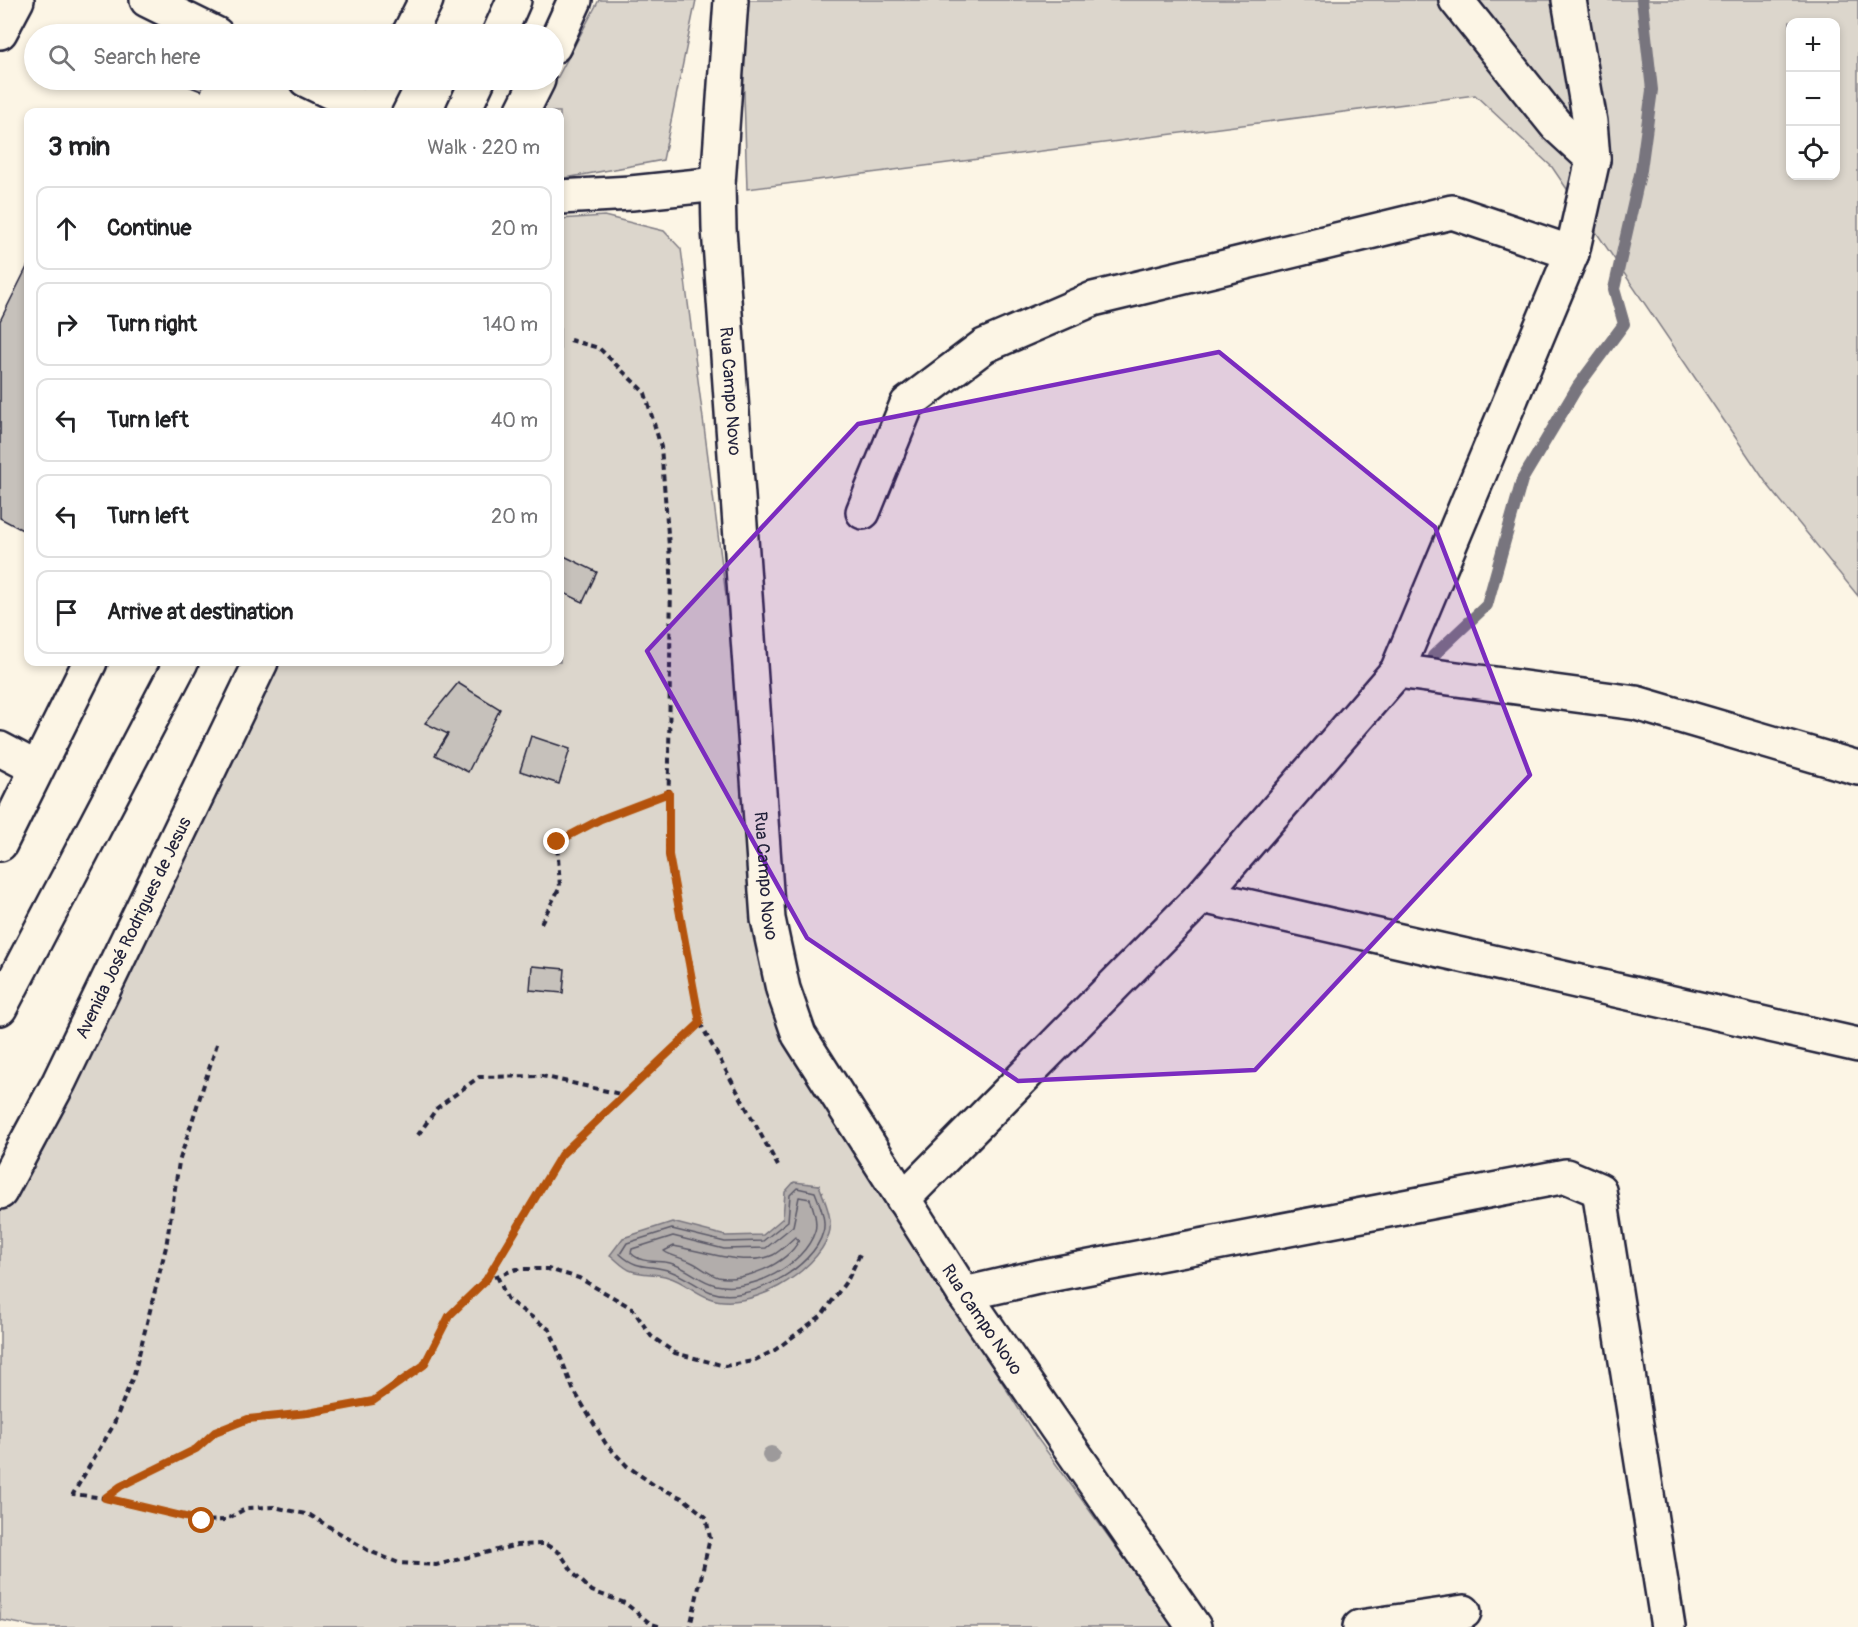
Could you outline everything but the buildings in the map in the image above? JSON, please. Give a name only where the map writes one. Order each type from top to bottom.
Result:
[{"type":"street","points":[[0,32],[17,0]]},
{"type":"street","points":[[147,0],[196,24]]},
{"type":"street","points":[[414,24],[426,0]]},
{"type":"street","points":[[503,24],[514,0]]},
{"type":"street","points":[[564,24],[575,0]]},
{"type":"street","name":"Rua Campo Novo","points":[[731,0],[718,183],[719,241],[768,919],[783,989],[799,1035],[964,1294],[1194,1627]]},
{"type":"street","points":[[1456,0],[1556,126],[1593,159]]},
{"type":"street","points":[[903,1199],[1202,896],[1397,671],[1572,253],[1593,159],[1590,122],[1569,0]]},
{"type":"street","points":[[326,90],[362,108]]},
{"type":"street","points":[[372,108],[381,90]]},
{"type":"street","points":[[465,108],[473,90]]},
{"type":"street","points":[[524,108],[533,90]]},
{"type":"street","points":[[564,196],[631,193],[718,183]]},
{"type":"street","points":[[863,512],[907,404],[984,346],[1093,299],[1452,212],[1572,253]]},
{"type":"street","points":[[0,844],[88,666]]},
{"type":"street","points":[[0,1008],[179,666]]},
{"type":"street","name":"Avenida José Rodrigues de Jesus","points":[[0,1192],[59,1082],[259,666]]},
{"type":"street","points":[[1397,671],[1636,703],[1858,768]]},
{"type":"street","points":[[0,749],[36,768]]},
{"type":"street","points":[[1202,896],[1858,1045]]},
{"type":"street","points":[[964,1294],[1038,1277],[1566,1176],[1599,1190],[1668,1627]]},
{"type":"street","points":[[1360,1627],[1464,1612]]},
{"type":"path","points":[[570,340],[599,348],[645,393],[660,447],[671,571],[669,855],[700,1023],[778,1166]]},
{"type":"path","points":[[541,923],[560,887],[557,842],[601,819],[669,793]]},
{"type":"path","points":[[105,1498],[121,1486],[196,1449],[215,1432],[248,1419],[308,1413],[373,1401],[424,1365],[449,1316],[486,1280],[561,1155],[700,1023]]},
{"type":"path","points":[[217,1044],[180,1162],[166,1247],[134,1374],[113,1426],[73,1494],[105,1498],[202,1521],[225,1520],[247,1508],[274,1507],[310,1515],[359,1546],[399,1563],[436,1565],[506,1547],[545,1544],[560,1553],[574,1574],[592,1591],[625,1603],[651,1624],[662,1627]]},
{"type":"path","points":[[417,1135],[436,1108],[479,1077],[542,1076],[625,1095]]},
{"type":"path","points":[[486,1280],[517,1269],[548,1269],[579,1278],[632,1308],[651,1336],[675,1353],[725,1366],[753,1361],[775,1350],[822,1315],[848,1279],[861,1252]]},
{"type":"path","points":[[497,1276],[508,1299],[550,1330],[573,1389],[606,1444],[627,1466],[654,1485],[684,1498],[706,1517],[710,1538],[690,1627]]},
{"type":"highlighted area","points":[[1219,352],[1435,527],[1530,775],[1255,1070],[1018,1081],[807,938],[647,651],[858,424]]},
{"type":"shaded area","points":[[599,0],[696,0],[663,160],[564,178],[564,108],[541,108],[551,90],[564,90],[564,65]]},
{"type":"shaded area","points":[[741,0],[1858,0],[1858,596],[1767,484],[1552,167],[1475,95],[747,189]]},
{"type":"shaded area","points":[[604,216],[664,231],[681,249],[733,650],[756,931],[849,1137],[1035,1435],[1174,1627],[36,1627],[0,1620],[0,1209],[259,666],[564,666],[564,219]]},
{"type":"water","points":[[794,1182],[819,1185],[829,1216],[829,1234],[822,1249],[810,1263],[796,1275],[761,1295],[743,1300],[725,1301],[709,1298],[673,1279],[629,1270],[610,1255],[623,1238],[672,1222],[726,1236],[763,1235],[783,1218],[785,1192]]},
{"type":"waterway","points":[[1433,656],[1487,605],[1522,480],[1578,386],[1624,324],[1614,289],[1641,170],[1652,90],[1642,0]]},
{"type":"route","points":[[202,1521],[105,1498],[121,1486],[196,1449],[215,1432],[248,1419],[308,1413],[373,1401],[424,1365],[449,1316],[486,1280],[561,1155],[700,1023],[669,855],[669,793],[601,819],[557,842]]}]
